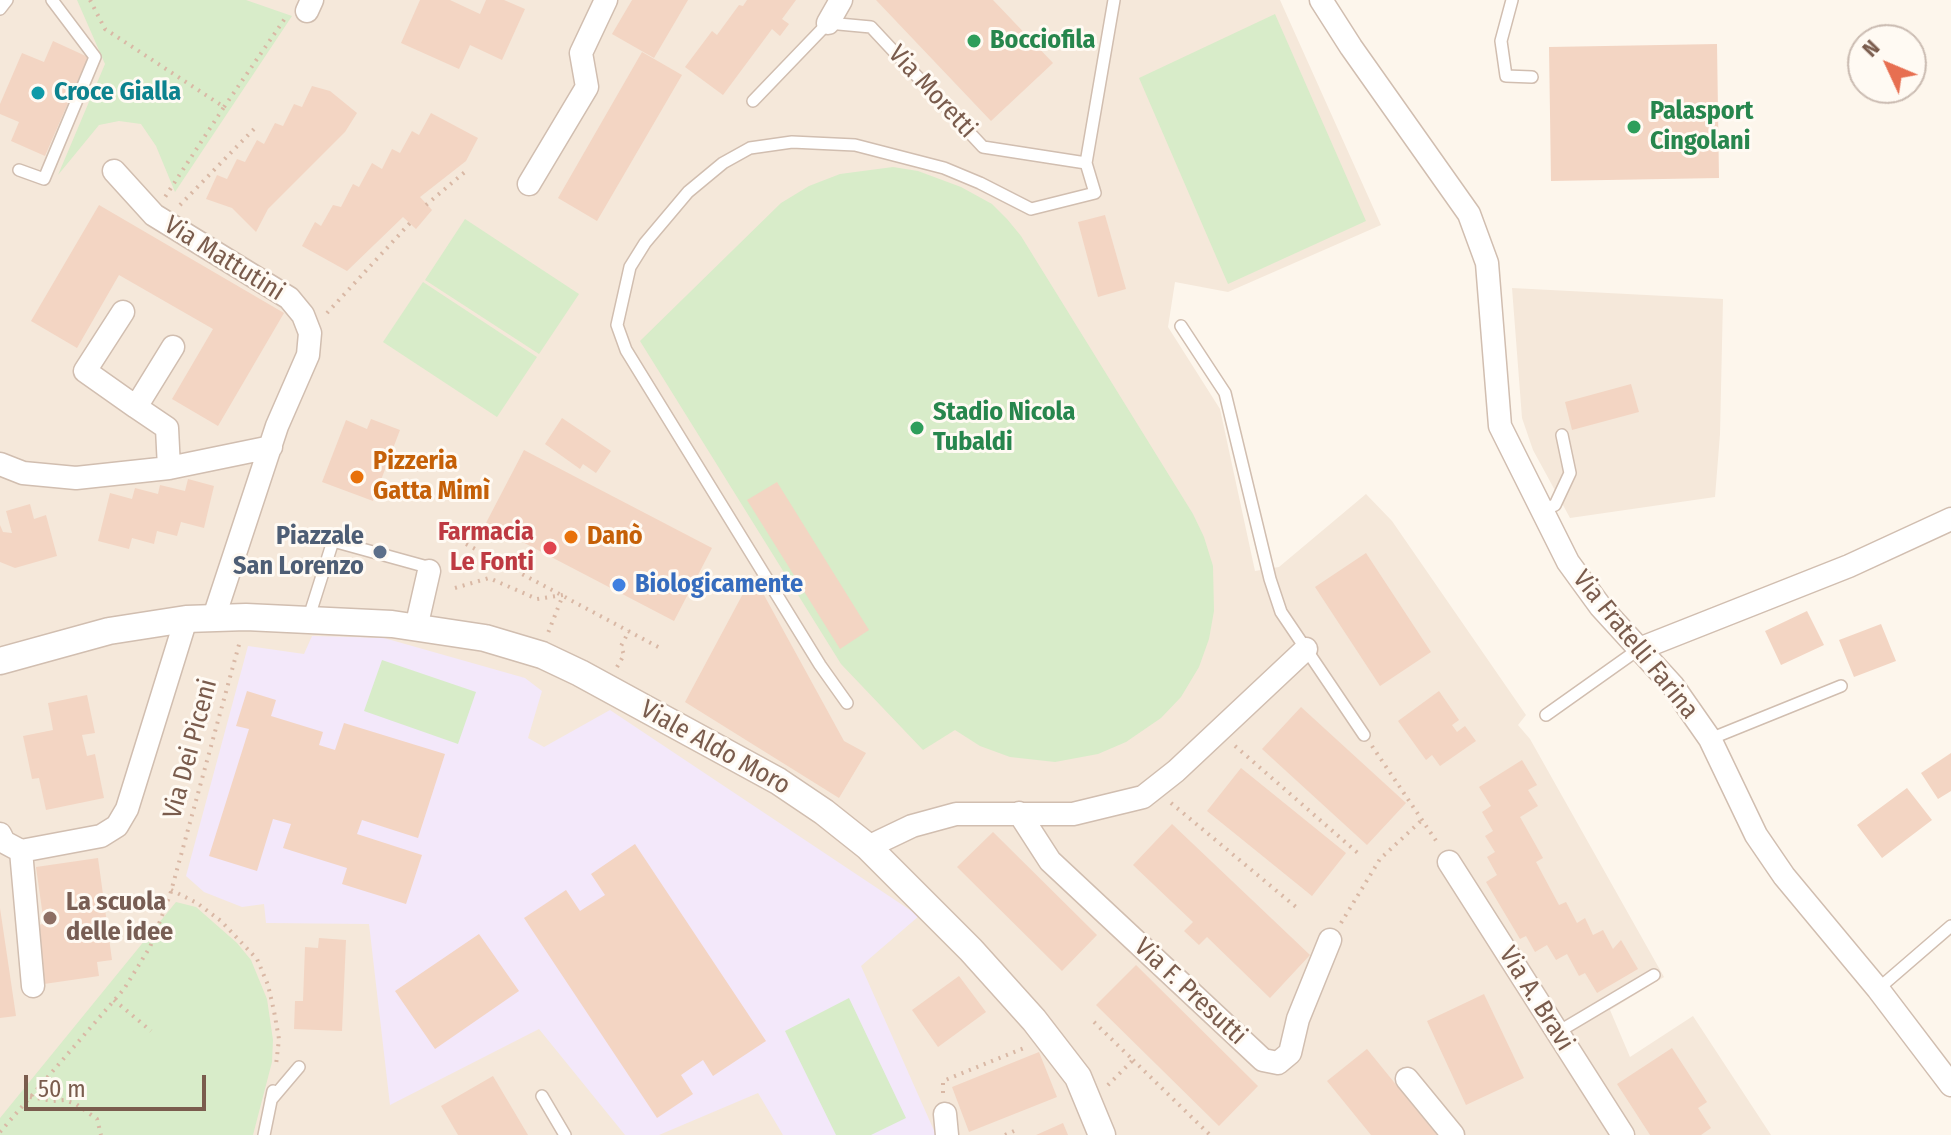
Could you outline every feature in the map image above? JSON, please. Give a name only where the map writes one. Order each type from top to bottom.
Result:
[{"type":"street","points":[[529,184],[587,87],[581,53],[606,0]]},
{"type":"street","points":[[828,23],[841,0]]},
{"type":"street","name":"Via Fratelli Farina","points":[[1321,0],[1469,214],[1487,263],[1500,426],[1568,562],[1600,606],[1673,686],[1710,739],[1756,835],[1784,876],[1878,989],[1951,1085]]},
{"type":"street","name":"Via Mattutini","points":[[114,171],[160,218],[289,298],[303,315],[310,333]]},
{"type":"street","points":[[123,312],[85,371],[167,428],[169,468]]},
{"type":"street","points":[[214,617],[286,402],[308,355],[310,333]]},
{"type":"street","points":[[136,407],[173,347]]},
{"type":"street","points":[[0,464],[23,473],[76,478],[169,468],[271,447]]},
{"type":"street","points":[[1639,649],[1849,566],[1951,519]]},
{"type":"street","points":[[416,628],[429,571]]},
{"type":"street","name":"Viale Aldo Moro","points":[[0,661],[109,631],[214,617],[416,628],[485,638],[539,654],[778,781],[868,847],[971,950],[1048,1038],[1078,1077],[1091,1102],[1102,1135]]},
{"type":"street","points":[[0,834],[4,842],[21,851],[101,836],[117,826],[127,809],[186,619]]},
{"type":"street","name":"Viale Aldo Moro","points":[[0,642],[47,647]]},
{"type":"street","points":[[868,847],[912,826],[956,814],[1073,814],[1143,797],[1306,649]]},
{"type":"street","name":"Via F. Presutti","points":[[1019,813],[1050,861],[1263,1060],[1278,1063],[1290,1053],[1298,1019],[1330,940]]},
{"type":"street","points":[[21,851],[33,986]]},
{"type":"street","name":"Via A. Bravi","points":[[1449,862],[1623,1135]]},
{"type":"street","points":[[1407,1079],[1453,1135]]},
{"type":"lane","points":[[0,9],[7,0]]},
{"type":"lane","points":[[19,170],[44,179],[95,57],[52,0]]},
{"type":"lane","points":[[847,703],[812,652],[626,350],[617,325],[630,267],[645,243],[688,192],[723,163],[750,148],[792,142],[855,145],[944,168],[1031,209],[1095,193],[1086,163],[1114,0]]},
{"type":"lane","points":[[1512,0],[1501,41],[1506,76],[1532,77]]},
{"type":"lane","points":[[753,101],[828,23]]},
{"type":"lane","name":"Via Moretti","points":[[828,23],[871,27],[983,147],[1086,163]]},
{"type":"lane","points":[[1181,326],[1225,393],[1270,579],[1281,612],[1364,735]]},
{"type":"lane","points":[[1542,510],[1555,505],[1570,473],[1562,435]]},
{"type":"lane","points":[[308,620],[333,541],[432,568],[429,571]]},
{"type":"lane","points":[[1546,715],[1639,649]]},
{"type":"lane","points":[[1710,739],[1841,686]]},
{"type":"lane","points":[[1878,989],[1951,926]]},
{"type":"lane","points":[[1558,1032],[1654,975]]},
{"type":"lane","points":[[264,1135],[272,1096],[299,1067]]},
{"type":"lane","points":[[542,1096],[565,1135]]},
{"type":"path","points":[[90,0],[105,29],[224,107]]},
{"type":"path","points":[[160,218],[224,107],[281,20],[295,9],[310,6]]},
{"type":"path","points":[[160,218],[254,129]]},
{"type":"path","points":[[426,205],[466,171]]},
{"type":"path","points":[[310,333],[348,287],[410,223]]},
{"type":"path","points":[[466,544],[660,648]]},
{"type":"path","points":[[455,588],[489,578],[537,599],[563,595]]},
{"type":"path","points":[[539,654],[563,595]]},
{"type":"path","name":"Via Dei Piceni","points":[[0,1132],[114,1000],[141,964],[171,890],[246,617]]},
{"type":"path","points":[[606,687],[624,655],[621,646],[629,631]]},
{"type":"path","points":[[1218,731],[1359,854]]},
{"type":"path","points":[[1364,735],[1449,862]]},
{"type":"path","points":[[1154,788],[1296,907]]},
{"type":"path","points":[[1330,940],[1380,859],[1423,819]]},
{"type":"path","points":[[171,890],[197,903],[221,921],[257,959],[263,970],[279,1039],[272,1096]]},
{"type":"path","points":[[114,1000],[151,1031]]},
{"type":"path","points":[[1094,1022],[1209,1134]]},
{"type":"path","points":[[946,1124],[943,1081],[1048,1038]]},
{"type":"path","points":[[1091,1102],[1133,1060]]},
{"type":"path","points":[[30,1097],[76,1104],[97,1119],[101,1135]]},
{"type":"path","points":[[1005,1135],[1014,1131]]},
{"type":"shaded area","points":[[0,0],[1280,0],[1381,225],[1228,292],[1175,282],[1168,327],[1220,409],[1255,571],[1279,567],[1366,494],[1392,521],[1526,715],[1518,725],[1530,739],[1664,977],[1610,1010],[1630,1057],[1693,1016],[1771,1135],[0,1135]]},
{"type":"shaded area","points":[[1512,288],[1723,299],[1720,434],[1715,497],[1570,518],[1533,450],[1522,418]]},
{"type":"shaded area","points":[[312,636],[384,638],[525,678],[542,691],[528,738],[544,747],[610,710],[919,916],[861,966],[936,1135],[783,1135],[758,1093],[659,1135],[625,1135],[539,1029],[390,1105],[369,924],[266,923],[264,904],[242,907],[204,892],[186,876],[248,646],[304,654]]},
{"type":"green space","points":[[77,0],[246,0],[292,16],[175,192],[156,146],[141,124],[119,121],[99,125],[58,175],[105,64]]},
{"type":"green space","points":[[1275,14],[1366,221],[1228,284],[1139,78]]},
{"type":"green space","name":"Stadio Nicola Tubaldi","points":[[893,167],[918,171],[961,187],[992,204],[1007,219],[1021,236],[1193,514],[1204,537],[1213,566],[1214,611],[1209,639],[1199,667],[1181,697],[1161,718],[1126,742],[1098,754],[1055,762],[1010,757],[980,746],[955,730],[923,750],[841,664],[640,341],[781,203],[809,186],[840,174]]},
{"type":"green space","points":[[465,219],[579,294],[539,354],[425,280]]},
{"type":"green space","points":[[423,282],[537,357],[497,417],[383,342]]},
{"type":"green space","points":[[382,660],[476,692],[458,744],[364,711]]},
{"type":"green space","points":[[176,902],[196,907],[237,943],[251,960],[267,999],[273,1040],[272,1062],[253,1135],[0,1135],[0,1118]]},
{"type":"green space","points":[[849,998],[906,1118],[871,1135],[836,1135],[785,1031]]},
{"type":"building","points":[[420,0],[450,0],[480,14],[486,0],[504,0],[525,9],[502,60],[470,45],[459,69],[401,43]]},
{"type":"building","points":[[632,0],[688,0],[654,58],[612,34]]},
{"type":"building","points":[[747,0],[796,0],[782,19],[789,24],[780,36],[772,29],[723,95],[685,67],[712,31],[717,35],[739,5],[743,6]]},
{"type":"building","name":"Bocciofila","points":[[876,0],[993,0],[1053,63],[991,121]]},
{"type":"building","name":"Croce Gialla","points":[[53,41],[88,57],[45,156],[11,141],[19,122],[0,114],[0,104],[22,53],[44,62]]},
{"type":"building","name":"Palasport Cingolani","points":[[1717,44],[1719,178],[1551,181],[1549,47]]},
{"type":"building","points":[[642,52],[682,75],[597,221],[558,198]]},
{"type":"building","points":[[312,86],[330,91],[357,113],[345,132],[268,209],[256,232],[232,208],[206,199],[217,175],[227,179],[237,159],[245,162],[257,140],[264,144],[275,123],[283,126],[294,104],[302,107]]},
{"type":"building","points":[[431,113],[478,138],[466,161],[420,197],[432,210],[416,229],[403,217],[347,271],[302,246],[315,222],[321,226],[333,205],[341,207],[353,184],[359,187],[372,163],[382,169],[392,149],[400,153],[412,131],[419,135]]},
{"type":"building","points":[[99,205],[284,313],[218,426],[172,399],[213,329],[119,275],[77,348],[31,321]]},
{"type":"building","points":[[1105,215],[1126,289],[1098,297],[1078,222]]},
{"type":"building","points":[[1631,384],[1639,412],[1572,430],[1565,402]]},
{"type":"building","points":[[562,418],[611,451],[596,473],[583,464],[580,469],[545,444]]},
{"type":"building","points":[[371,419],[400,430],[373,501],[322,482],[346,420],[367,429]]},
{"type":"building","points":[[524,450],[712,548],[674,621],[486,523]]},
{"type":"building","points":[[188,479],[214,486],[204,528],[181,522],[177,536],[157,531],[154,544],[132,538],[129,549],[98,541],[110,493],[132,499],[135,488],[158,494],[160,485],[185,491]]},
{"type":"building","points":[[777,482],[869,630],[840,649],[747,500]]},
{"type":"building","points":[[30,504],[34,519],[46,515],[57,556],[15,568],[0,562],[0,525],[3,532],[12,533],[6,511]]},
{"type":"building","points":[[1366,553],[1431,652],[1380,686],[1315,587]]},
{"type":"building","points":[[753,575],[844,741],[866,753],[839,798],[685,702]]},
{"type":"building","points":[[1807,611],[1824,645],[1781,665],[1765,631]]},
{"type":"building","points":[[1881,624],[1896,661],[1854,677],[1839,640]]},
{"type":"building","points":[[247,691],[276,700],[271,716],[323,732],[319,745],[335,750],[344,723],[445,754],[418,838],[362,820],[357,834],[422,855],[406,904],[342,884],[347,868],[283,848],[291,824],[273,819],[257,871],[209,856],[249,729],[236,726]]},
{"type":"building","points":[[1439,691],[1459,720],[1452,725],[1457,732],[1465,726],[1476,741],[1440,766],[1432,755],[1426,760],[1398,721]]},
{"type":"building","points":[[87,695],[95,733],[82,735],[87,756],[95,754],[104,798],[46,810],[39,778],[32,779],[23,736],[53,730],[48,703]]},
{"type":"building","points":[[1301,707],[1406,803],[1367,845],[1262,749]]},
{"type":"building","points":[[1951,753],[1951,791],[1938,799],[1921,773]]},
{"type":"building","points":[[1522,760],[1537,785],[1528,790],[1538,806],[1520,817],[1543,858],[1536,862],[1559,905],[1566,902],[1577,923],[1585,918],[1593,935],[1603,930],[1613,949],[1621,940],[1638,969],[1597,993],[1585,973],[1579,976],[1567,954],[1556,960],[1547,945],[1535,952],[1526,936],[1520,939],[1486,882],[1497,875],[1487,857],[1495,852],[1485,836],[1493,831],[1482,812],[1491,806],[1479,787]]},
{"type":"building","points":[[1241,768],[1346,853],[1312,896],[1207,811]]},
{"type":"building","points":[[1907,788],[1932,820],[1882,858],[1857,825]]},
{"type":"building","points":[[1172,824],[1310,955],[1270,998],[1207,937],[1199,945],[1184,931],[1193,922],[1133,865]]},
{"type":"building","points":[[993,832],[1097,935],[1062,971],[957,867]]},
{"type":"building","points":[[635,844],[766,1041],[713,1076],[703,1060],[681,1075],[693,1094],[657,1118],[524,918],[566,890],[580,911],[605,895],[591,874]]},
{"type":"building","points":[[98,858],[112,960],[97,962],[99,976],[44,984],[36,925],[44,924],[36,867]]},
{"type":"building","points":[[0,908],[16,1016],[0,1018]]},
{"type":"building","points":[[479,934],[519,991],[435,1049],[395,991]]},
{"type":"building","points":[[319,938],[346,940],[342,1031],[294,1029],[295,1001],[303,1001],[305,947],[318,948]]},
{"type":"building","points":[[1136,965],[1258,1086],[1219,1126],[1096,1005]]},
{"type":"building","points":[[959,976],[986,1012],[938,1047],[912,1010]]},
{"type":"building","points":[[1484,994],[1524,1078],[1466,1105],[1427,1021]]},
{"type":"building","points":[[1672,1048],[1707,1102],[1698,1108],[1711,1128],[1701,1135],[1650,1135],[1617,1084]]},
{"type":"building","points":[[1367,1049],[1437,1135],[1371,1135],[1327,1081]]},
{"type":"building","points":[[1039,1052],[1057,1097],[969,1132],[952,1087]]},
{"type":"building","points":[[493,1076],[528,1135],[458,1135],[441,1106]]},
{"type":"building","points":[[1063,1123],[1068,1135],[1036,1135]]},
{"type":"place","name":"Bocciofila","points":[[974,41]]},
{"type":"place","name":"Croce Gialla","points":[[38,93]]},
{"type":"place","name":"Palasport Cingolani","points":[[1634,127]]},
{"type":"place","name":"Stadio Nicola Tubaldi","points":[[917,428]]},
{"type":"place","name":"Pizzeria Gatta Mimì","points":[[357,477]]},
{"type":"place","name":"Danò","points":[[571,537]]},
{"type":"place","name":"Farmacia Le Fonti","points":[[550,548]]},
{"type":"place","name":"Piazzale San Lorenzo","points":[[380,552]]},
{"type":"place","name":"Biologicamente","points":[[619,585]]},
{"type":"place","name":"La scuola delle idee","points":[[50,918]]}]
